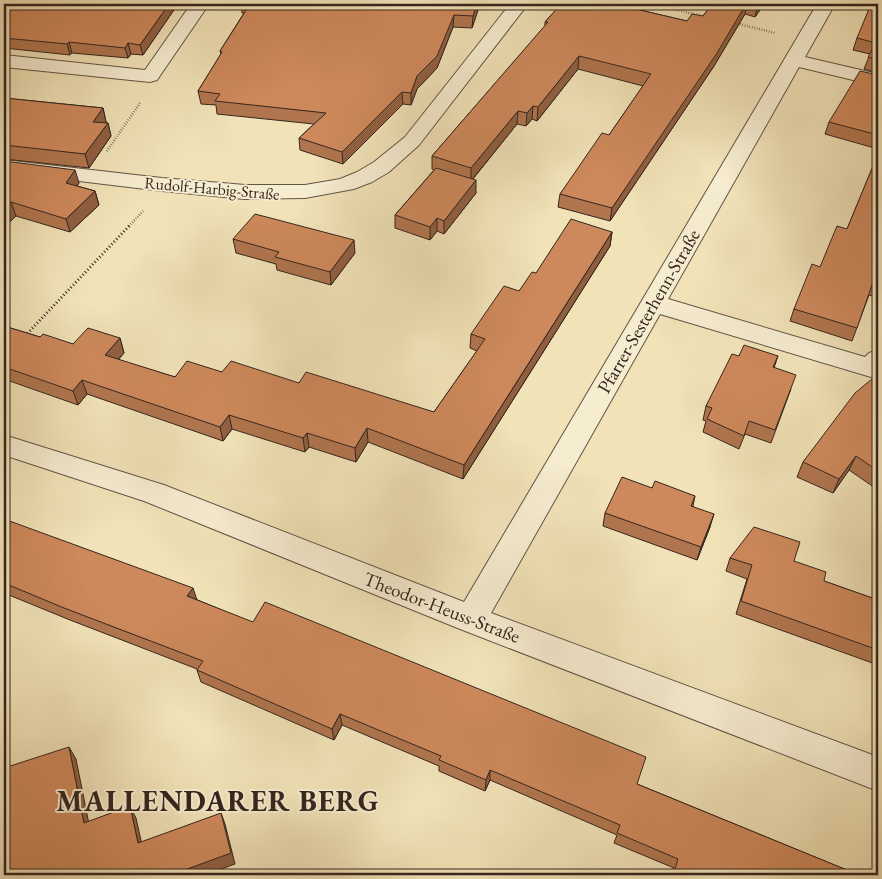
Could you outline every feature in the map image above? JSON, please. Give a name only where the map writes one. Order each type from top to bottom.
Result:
[{"type":"street","points":[[4,61],[150,76],[200,4]]},
{"type":"street","name":"Rudolf-Harbig-Straße","points":[[4,166],[168,185],[267,194],[292,194],[347,184],[370,174],[392,161],[412,141],[519,4]]},
{"type":"street","name":"Pfarrer-Sesterhenn-Straße","points":[[471,619],[826,4]]},
{"type":"street","points":[[798,50],[878,80]]},
{"type":"street","points":[[652,303],[871,368],[878,359]]},
{"type":"street","name":"Theodor-Heuss-Straße","points":[[4,445],[154,493],[471,619],[878,774]]},
{"type":"path","points":[[652,4],[709,17]]},
{"type":"path","points":[[728,22],[798,50]]},
{"type":"path","points":[[89,176],[151,86],[150,76]]},
{"type":"path","points":[[24,337],[168,185]]},
{"type":"building","points":[[4,4],[169,4],[140,45],[128,43],[125,48],[4,38]]},
{"type":"building","points":[[250,4],[477,4],[473,16],[454,15],[437,56],[417,76],[411,93],[402,92],[342,152],[299,138],[326,113],[215,101],[220,94],[198,91],[222,52],[220,51]]},
{"type":"building","points":[[561,4],[614,4],[687,21],[692,14],[703,16],[712,4],[746,4],[717,53],[612,208],[560,194],[602,133],[609,135],[651,74],[579,56],[538,107],[533,106],[527,113],[518,111],[471,168],[432,156],[548,22],[545,22]]},
{"type":"building","points":[[871,4],[878,4],[878,59],[868,57],[876,43],[857,38]]},
{"type":"building","points":[[860,71],[878,75],[878,135],[829,122]]},
{"type":"building","points":[[4,98],[103,108],[93,122],[108,123],[85,154],[4,145]]},
{"type":"building","points":[[878,154],[878,284],[873,282],[857,328],[794,309],[812,264],[820,267],[837,226],[847,229]]},
{"type":"building","points":[[4,161],[75,170],[66,183],[95,191],[66,219],[11,202],[4,209]]},
{"type":"building","points":[[436,168],[476,180],[444,221],[437,218],[430,227],[395,215]]},
{"type":"building","points":[[255,214],[354,240],[330,272],[275,257],[279,252],[233,239]]},
{"type":"building","points":[[571,219],[612,232],[464,465],[367,428],[355,448],[307,433],[303,438],[229,415],[220,427],[82,380],[73,391],[4,367],[4,326],[40,337],[43,334],[73,344],[88,328],[120,338],[105,355],[175,377],[187,361],[222,372],[231,361],[299,383],[306,372],[434,412],[485,339],[471,334],[504,286],[519,291],[532,272],[536,273]]},
{"type":"building","points":[[744,345],[778,356],[773,367],[796,375],[775,430],[749,421],[744,436],[707,419],[712,408],[706,406],[732,354],[739,356]]},
{"type":"building","points":[[878,374],[878,471],[856,456],[839,479],[803,462],[855,393]]},
{"type":"building","points":[[622,477],[652,488],[655,481],[695,496],[691,506],[714,514],[701,547],[605,513]]},
{"type":"building","points":[[4,519],[193,588],[187,596],[253,622],[265,602],[646,757],[637,784],[859,875],[673,875],[678,859],[617,833],[620,825],[490,770],[486,780],[439,760],[441,756],[340,714],[332,729],[197,670],[203,661],[4,583]]},
{"type":"building","points":[[754,527],[800,542],[794,561],[826,572],[824,581],[878,600],[878,650],[741,601],[752,565],[730,558]]},
{"type":"building","points":[[69,747],[84,823],[130,806],[138,843],[221,813],[231,853],[171,875],[4,875],[4,768]]},
{"type":"district","name":"MALLENDARER BERG","points":[[218,801]]}]
